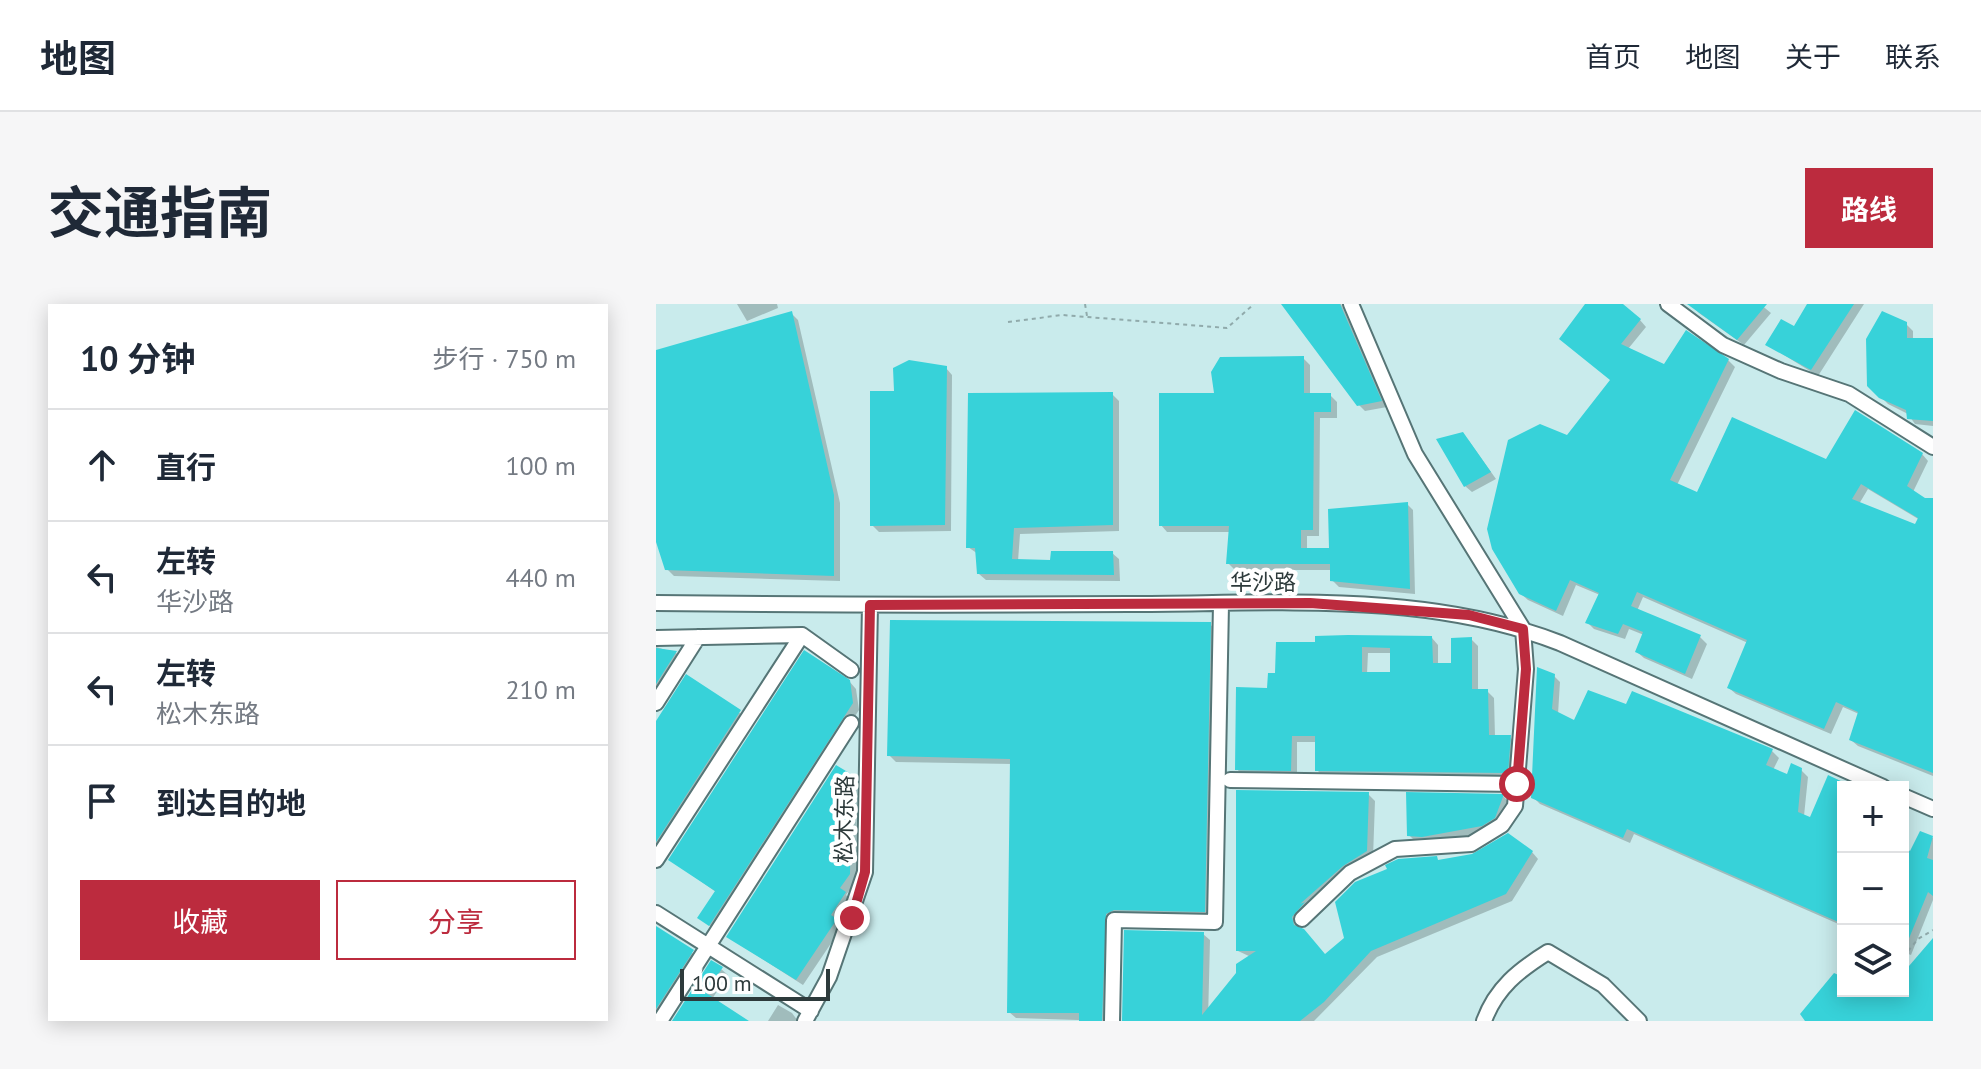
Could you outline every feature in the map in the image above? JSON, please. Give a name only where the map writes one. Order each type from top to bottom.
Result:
[{"type":"street","points":[[1302,919],[1350,873],[1395,849],[1471,844],[1502,825],[1515,806],[1517,784],[1526,669],[1523,629],[1415,454],[1351,304]]},
{"type":"street","points":[[1668,304],[1723,345],[1781,371],[1849,394],[1933,447]]},
{"type":"street","name":"华沙路","points":[[656,603],[1310,603],[1469,615],[1523,629],[1869,781]]},
{"type":"street","points":[[1112,1021],[1114,920],[1215,922],[1221,604]]},
{"type":"street","name":"松木东路","points":[[808,1016],[835,962],[865,872],[870,605]]},
{"type":"street","points":[[656,860],[802,635]]},
{"type":"street","points":[[656,638],[802,635],[851,670]]},
{"type":"street","points":[[656,703],[698,637]]},
{"type":"street","points":[[660,1021],[851,723]]},
{"type":"street","points":[[1230,780],[1517,784]]},
{"type":"street","points":[[1909,799],[1933,809]]},
{"type":"street","points":[[656,913],[808,1016]]},
{"type":"street","points":[[1484,1021],[1490,1004],[1515,973],[1548,952],[1603,985],[1639,1021]]},
{"type":"path","points":[[1085,304],[1087,318]]},
{"type":"path","points":[[1008,322],[1062,315],[1227,328],[1254,304]]},
{"type":"path","points":[[1909,950],[1918,939],[1933,930]]},
{"type":"building","points":[[1281,304],[1340,304],[1382,401],[1357,406]]},
{"type":"building","points":[[1585,304],[1623,304],[1641,319],[1621,344],[1664,364],[1686,330],[1729,359],[1670,480],[1697,492],[1732,417],[1826,459],[1855,410],[1923,453],[1907,486],[1925,498],[1933,498],[1933,773],[1849,740],[1858,712],[1836,702],[1824,729],[1727,688],[1747,640],[1637,592],[1631,606],[1701,635],[1685,674],[1635,652],[1643,632],[1623,624],[1618,634],[1585,623],[1599,593],[1570,580],[1556,611],[1519,594],[1492,549],[1487,529],[1508,440],[1540,424],[1567,435],[1610,380],[1559,339]],"holes":[[[1861,484],[1918,518],[1915,524],[1852,499]]]},
{"type":"building","points":[[1687,304],[1767,304],[1737,340]]},
{"type":"building","points":[[1807,304],[1854,304],[1811,370],[1765,345],[1781,319],[1794,326]]},
{"type":"building","points":[[792,311],[834,495],[834,576],[665,570],[656,542],[656,350]]},
{"type":"building","points":[[1882,311],[1907,322],[1907,338],[1933,338],[1933,421],[1907,419],[1906,410],[1879,398],[1867,386],[1866,339]]},
{"type":"building","points":[[1304,356],[1304,393],[1331,393],[1331,412],[1314,412],[1313,530],[1301,530],[1301,548],[1329,548],[1328,509],[1408,502],[1410,589],[1330,581],[1330,564],[1226,564],[1229,526],[1159,526],[1159,393],[1214,393],[1211,372],[1220,357]]},
{"type":"building","points":[[909,360],[947,366],[945,525],[870,526],[870,391],[894,391],[893,368]]},
{"type":"building","points":[[1113,392],[1113,525],[1014,528],[1012,559],[1050,560],[1051,551],[1113,551],[1114,575],[977,574],[975,548],[966,548],[968,393]]},
{"type":"building","points":[[1463,432],[1491,472],[1464,487],[1436,439]]},
{"type":"building","points":[[890,620],[1211,622],[1205,912],[1114,910],[1106,914],[1102,1021],[1079,1021],[1079,1013],[1007,1013],[1010,759],[887,756]]},
{"type":"building","points":[[1315,636],[1432,636],[1433,663],[1451,663],[1451,638],[1472,637],[1472,689],[1488,689],[1489,735],[1511,735],[1508,773],[1315,771],[1315,736],[1292,736],[1291,771],[1235,770],[1236,687],[1267,688],[1268,673],[1275,673],[1276,642],[1315,642]],"holes":[[[1362,647],[1390,648],[1390,672],[1362,672]]]},
{"type":"building","points":[[656,648],[677,651],[656,684]]},
{"type":"building","points":[[804,650],[850,680],[853,703],[709,926],[697,918],[715,891],[668,860]]},
{"type":"building","points":[[1537,667],[1555,674],[1552,709],[1574,720],[1588,690],[1626,704],[1632,691],[1773,749],[1766,765],[1787,774],[1791,763],[1802,768],[1798,812],[1810,817],[1828,775],[1841,781],[1837,781],[1837,921],[1627,829],[1623,838],[1531,798]]},
{"type":"building","points":[[686,674],[741,710],[656,842],[656,721]]},
{"type":"building","points":[[836,765],[851,774],[850,874],[840,888],[846,892],[831,915],[837,919],[796,980],[726,937]]},
{"type":"building","points":[[1236,790],[1369,792],[1367,851],[1343,866],[1300,904],[1305,902],[1292,917],[1294,925],[1304,929],[1325,954],[1344,938],[1335,902],[1355,882],[1387,869],[1385,865],[1398,859],[1437,856],[1438,860],[1472,854],[1508,833],[1533,851],[1506,894],[1371,951],[1324,1002],[1300,1021],[1122,1021],[1124,930],[1204,932],[1202,1015],[1236,973],[1236,964],[1256,951],[1236,951]]},
{"type":"building","points":[[1406,792],[1504,794],[1495,818],[1482,826],[1422,837],[1407,836]]},
{"type":"building","points":[[1920,831],[1933,836],[1927,858],[1933,860],[1933,896],[1928,892],[1909,938],[1909,850]]},
{"type":"building","points":[[656,926],[694,950],[656,1009]]},
{"type":"building","points":[[1933,938],[1933,1021],[1805,1021],[1800,1014],[1834,973],[1837,974],[1837,997],[1909,997],[1909,966]]},
{"type":"building","points":[[711,960],[723,967],[706,993],[749,1021],[672,1021]]},
{"type":"route","points":[[852,918],[865,872],[870,605],[1310,603],[1469,615],[1523,629],[1526,669],[1517,784]]}]
